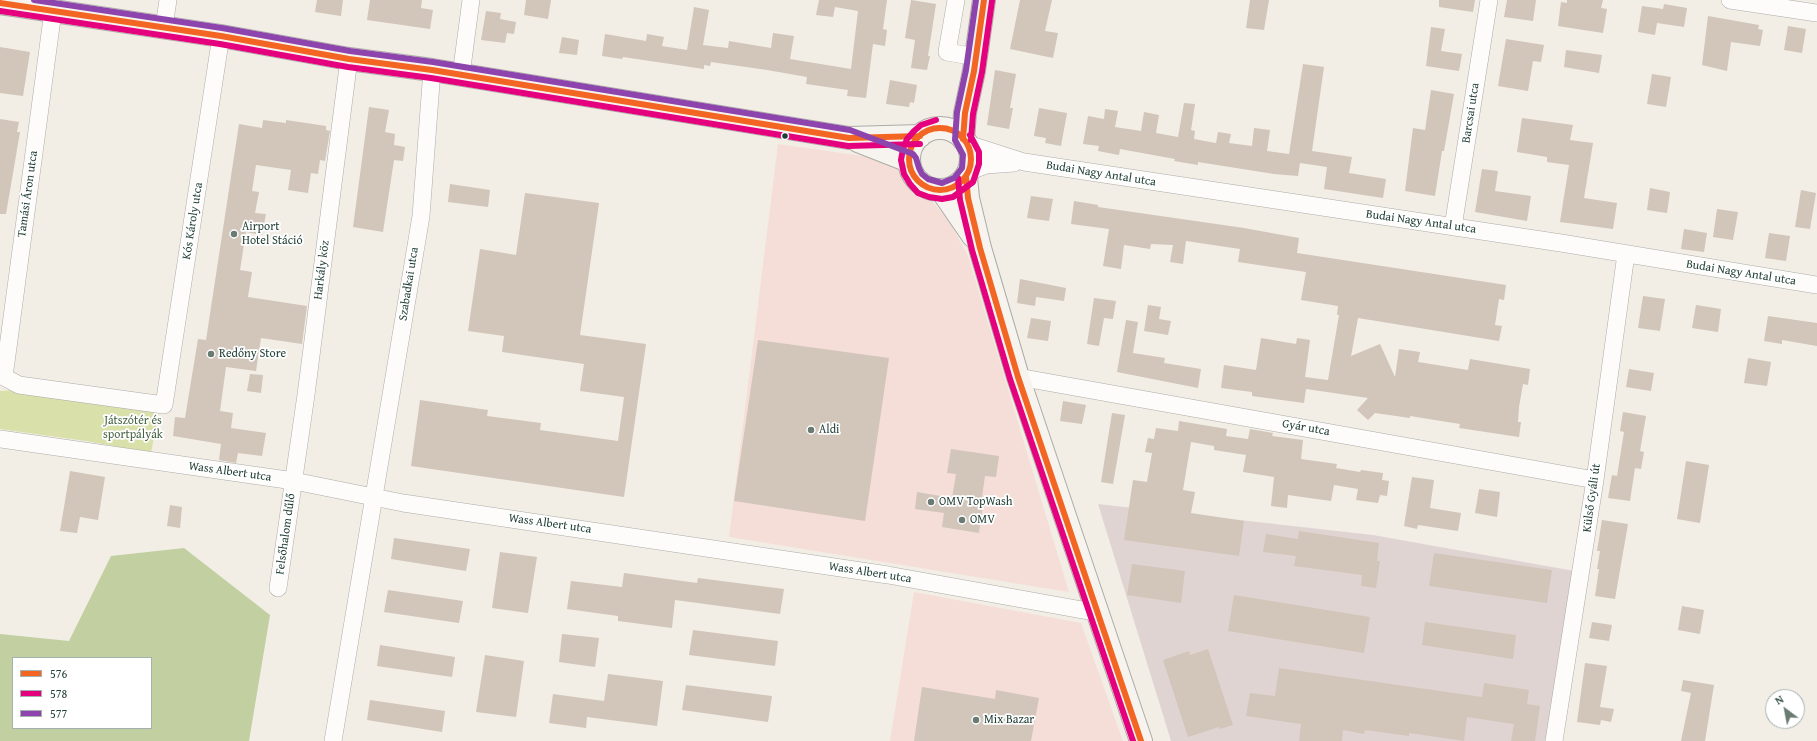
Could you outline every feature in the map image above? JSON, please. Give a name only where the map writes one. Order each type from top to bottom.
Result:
[{"type":"main road","points":[[984,0],[975,64],[965,113],[966,142],[972,162],[968,174],[968,198],[980,248],[1018,376],[1142,741]]},
{"type":"main road","points":[[0,3],[221,36],[349,59],[432,70],[849,138],[909,161]]},
{"type":"main road","points":[[968,174],[951,189],[942,191],[932,190],[920,183],[911,171],[909,161],[910,152],[914,143],[929,132],[975,64]]},
{"type":"main road","points":[[849,138],[950,130],[966,142]]},
{"type":"main road","points":[[942,191],[980,248]]},
{"type":"street","points":[[164,27],[168,0]]},
{"type":"street","points":[[461,75],[471,0]]},
{"type":"street","points":[[956,0],[947,52],[975,64]]},
{"type":"street","name":"Barcsai utca","points":[[1454,227],[1489,0]]},
{"type":"street","points":[[1730,0],[1817,13]]},
{"type":"street","name":"Tamási Áron utca","points":[[53,11],[4,377],[19,385],[164,405]]},
{"type":"street","name":"Kós Károly utca","points":[[164,405],[221,36]]},
{"type":"street","name":"Harkály köz","points":[[294,481],[349,59]]},
{"type":"street","name":"Szabadkai utca","points":[[333,741],[421,216],[432,70]]},
{"type":"street","name":"Budai Nagy Antal utca","points":[[966,142],[1024,162],[1454,227],[1817,285]]},
{"type":"street","name":"Budai Nagy Antal utca","points":[[968,174],[986,166],[1024,162]]},
{"type":"street","name":"Külső Gyáli út","points":[[1554,741],[1594,480],[1626,254]]},
{"type":"street","name":"Gyár utca","points":[[1018,376],[1594,480]]},
{"type":"street","name":"Wass Albert utca","points":[[0,440],[294,481],[403,503],[888,575],[1099,613]]},
{"type":"street","name":"Felsőhalom dűlő","points":[[278,588],[294,481]]},
{"type":"shaded area","points":[[778,144],[891,160],[909,185],[931,200],[949,221],[968,256],[1069,592],[729,537]]},
{"type":"shaded area","points":[[1098,504],[1373,535],[1580,572],[1556,741],[1171,741]]},
{"type":"shaded area","points":[[914,592],[1081,623],[1123,741],[890,741]]},
{"type":"green space","name":"Játszótér és sportpályák","points":[[18,390],[159,410],[151,453],[86,441],[0,429],[0,391]]},
{"type":"green space","points":[[184,548],[270,615],[249,741],[0,741],[0,634],[69,641],[111,556]]},
{"type":"building","points":[[317,0],[343,0],[341,16],[315,12]]},
{"type":"building","points":[[370,0],[422,0],[421,8],[433,10],[430,29],[367,20]]},
{"type":"building","points":[[526,0],[551,0],[548,19],[524,15]]},
{"type":"building","points":[[819,0],[887,0],[883,29],[887,30],[885,46],[873,44],[866,98],[847,96],[848,90],[806,84],[807,77],[767,70],[711,62],[710,66],[704,65],[704,69],[623,57],[622,59],[602,56],[605,34],[646,41],[647,34],[664,37],[662,46],[687,50],[694,7],[709,10],[703,45],[728,48],[729,41],[771,48],[773,33],[794,36],[790,59],[851,69],[858,11],[835,7],[833,17],[816,15]]},
{"type":"building","points":[[911,0],[936,4],[927,70],[911,68],[915,40],[905,38]]},
{"type":"building","points":[[1020,0],[1052,0],[1045,31],[1058,33],[1053,58],[1010,49]]},
{"type":"building","points":[[1250,0],[1269,0],[1264,30],[1246,28]]},
{"type":"building","points":[[1439,0],[1475,0],[1473,12],[1439,7]]},
{"type":"building","points":[[1507,0],[1536,0],[1533,21],[1504,17]]},
{"type":"building","points":[[1567,0],[1603,0],[1601,8],[1607,9],[1603,33],[1558,26],[1561,2],[1567,3]]},
{"type":"building","points":[[1664,4],[1687,8],[1684,27],[1657,23],[1655,35],[1638,32],[1642,6],[1663,9]]},
{"type":"building","points":[[486,11],[501,13],[500,19],[516,22],[514,34],[507,33],[505,43],[481,40]]},
{"type":"building","points":[[1708,16],[1759,25],[1758,29],[1763,30],[1760,46],[1731,42],[1727,71],[1702,65]]},
{"type":"building","points":[[1788,26],[1806,29],[1802,53],[1784,50]]},
{"type":"building","points":[[1431,27],[1445,29],[1441,51],[1462,54],[1459,71],[1426,66]]},
{"type":"building","points":[[562,37],[579,40],[577,55],[559,53]]},
{"type":"building","points":[[1506,39],[1544,45],[1541,62],[1533,61],[1528,91],[1498,86]]},
{"type":"building","points":[[0,47],[30,52],[23,96],[0,93]]},
{"type":"building","points":[[1566,50],[1602,55],[1599,73],[1564,67]]},
{"type":"building","points":[[1303,64],[1324,67],[1312,151],[1352,157],[1349,173],[1386,179],[1383,198],[1324,189],[1327,167],[1300,163],[1298,176],[1274,174],[1198,162],[1198,165],[1174,161],[1175,159],[1120,149],[1119,155],[1098,151],[1099,146],[1083,144],[1088,116],[1104,119],[1105,109],[1118,111],[1115,127],[1141,131],[1144,112],[1159,115],[1156,133],[1178,137],[1184,103],[1195,104],[1191,130],[1195,131],[1194,139],[1216,143],[1218,132],[1231,134],[1229,143],[1252,146],[1254,128],[1270,130],[1267,151],[1289,154]]},
{"type":"building","points":[[995,70],[1016,74],[1010,108],[1013,108],[1009,129],[987,125]]},
{"type":"building","points":[[1652,74],[1671,77],[1666,107],[1647,104]]},
{"type":"building","points":[[890,80],[917,85],[914,103],[910,102],[909,107],[886,104]]},
{"type":"building","points":[[1431,90],[1454,94],[1444,151],[1442,151],[1435,196],[1405,191],[1413,128],[1425,130]]},
{"type":"building","points":[[369,107],[389,110],[385,132],[395,134],[394,145],[405,147],[403,161],[394,160],[383,232],[353,227]]},
{"type":"building","points":[[1039,108],[1067,113],[1061,146],[1045,143],[1046,138],[1034,136]]},
{"type":"building","points":[[1522,118],[1573,125],[1570,140],[1593,143],[1584,198],[1617,203],[1613,229],[1560,222],[1569,165],[1547,162],[1547,157],[1517,152]]},
{"type":"building","points":[[0,119],[19,122],[17,132],[20,132],[6,214],[0,214]]},
{"type":"building","name":"Airport Hotel Stáció","points":[[263,120],[286,123],[286,120],[326,126],[326,130],[330,131],[325,161],[320,160],[318,174],[311,173],[308,193],[288,190],[291,170],[256,165],[252,191],[259,192],[255,213],[266,214],[262,235],[246,232],[240,270],[252,272],[248,297],[307,306],[302,344],[261,338],[256,371],[226,367],[220,411],[233,413],[231,428],[266,433],[262,456],[238,453],[236,463],[219,460],[221,444],[173,436],[175,417],[185,418],[198,339],[206,340],[239,124],[262,128]]},
{"type":"building","points":[[1482,169],[1498,171],[1495,191],[1531,196],[1527,221],[1475,212]]},
{"type":"building","points":[[450,184],[490,190],[488,207],[448,202]]},
{"type":"building","points":[[1650,188],[1670,192],[1667,213],[1647,210]]},
{"type":"building","points":[[1801,190],[1816,193],[1810,229],[1795,227]]},
{"type":"building","points":[[525,193],[599,203],[580,335],[646,344],[624,497],[411,466],[420,400],[488,410],[487,416],[541,423],[540,430],[618,441],[624,397],[580,391],[584,364],[502,352],[504,336],[468,331],[480,249],[516,255]]},
{"type":"building","points":[[1031,196],[1053,199],[1049,221],[1027,218]]},
{"type":"building","points":[[1074,201],[1098,205],[1098,207],[1244,228],[1299,238],[1297,253],[1506,285],[1504,300],[1499,299],[1495,325],[1502,326],[1499,341],[1358,318],[1351,356],[1380,344],[1395,377],[1399,349],[1420,352],[1418,362],[1468,370],[1470,359],[1530,369],[1528,385],[1523,384],[1519,407],[1518,422],[1521,422],[1519,437],[1459,428],[1460,424],[1410,416],[1410,418],[1375,413],[1368,420],[1357,410],[1368,398],[1306,389],[1304,403],[1252,396],[1252,392],[1221,388],[1224,365],[1256,370],[1261,338],[1296,344],[1297,338],[1310,340],[1305,377],[1328,380],[1339,315],[1337,315],[1338,306],[1301,300],[1306,272],[1238,262],[1240,249],[1186,241],[1183,264],[1170,262],[1173,245],[1151,244],[1150,249],[1124,245],[1121,269],[1103,266],[1109,229],[1071,224]]},
{"type":"building","points":[[1717,209],[1738,212],[1733,240],[1713,237]]},
{"type":"building","points":[[1684,229],[1707,233],[1704,252],[1681,249]]},
{"type":"building","points":[[1769,233],[1790,236],[1786,261],[1765,258]]},
{"type":"building","points":[[1020,279],[1066,288],[1064,301],[1036,297],[1035,306],[1017,303]]},
{"type":"building","points":[[1643,296],[1665,299],[1660,331],[1638,328]]},
{"type":"building","points":[[1094,298],[1116,301],[1113,319],[1104,318],[1099,346],[1087,344]]},
{"type":"building","points":[[1148,305],[1161,307],[1159,319],[1171,321],[1168,335],[1144,331]]},
{"type":"building","points":[[1696,305],[1721,309],[1718,332],[1692,328]]},
{"type":"building","points":[[1768,316],[1817,323],[1817,346],[1782,340],[1782,344],[1764,341]]},
{"type":"building","points":[[1031,318],[1051,321],[1048,341],[1027,338]]},
{"type":"building","points":[[1126,320],[1138,322],[1133,353],[1165,358],[1164,363],[1201,369],[1198,388],[1117,372]]},
{"type":"building","name":"Aldi","points":[[758,340],[889,358],[865,521],[734,501]]},
{"type":"building","points":[[1748,358],[1771,362],[1767,386],[1744,383]]},
{"type":"building","points":[[1629,369],[1654,373],[1651,391],[1626,387]]},
{"type":"building","points":[[250,374],[263,375],[261,393],[247,391]]},
{"type":"building","points":[[1063,401],[1086,405],[1082,424],[1060,421]]},
{"type":"building","points":[[1623,412],[1646,416],[1640,451],[1644,452],[1641,469],[1635,468],[1630,501],[1608,498],[1612,475],[1617,476],[1624,432],[1620,431]]},
{"type":"building","points":[[1112,413],[1125,415],[1113,484],[1101,482]]},
{"type":"building","points":[[1179,421],[1227,429],[1226,436],[1248,439],[1250,429],[1273,433],[1272,436],[1303,440],[1301,459],[1337,464],[1336,468],[1360,472],[1361,470],[1383,473],[1382,480],[1389,481],[1387,496],[1380,495],[1378,503],[1356,500],[1358,489],[1334,485],[1331,501],[1288,495],[1287,508],[1271,506],[1274,477],[1243,472],[1246,455],[1214,450],[1214,446],[1191,442],[1183,490],[1195,492],[1191,513],[1244,521],[1239,556],[1124,540],[1133,480],[1147,482],[1152,453],[1145,452],[1148,438],[1154,439],[1156,428],[1178,431]]},
{"type":"building","points":[[951,449],[999,456],[996,477],[985,476],[979,533],[942,527],[944,513],[915,509],[917,492],[952,498],[956,474],[947,473]]},
{"type":"building","points":[[1686,461],[1709,465],[1700,523],[1677,519]]},
{"type":"building","points":[[70,471],[105,477],[98,520],[80,517],[77,533],[60,531]]},
{"type":"building","points":[[1412,477],[1434,480],[1430,508],[1461,513],[1458,531],[1418,525],[1417,529],[1404,526]]},
{"type":"building","points":[[1479,489],[1500,492],[1497,517],[1475,513]]},
{"type":"building","points":[[170,505],[182,507],[180,528],[167,526]]},
{"type":"building","points":[[1602,520],[1628,524],[1615,599],[1595,596],[1600,551],[1597,551]]},
{"type":"building","points":[[1299,531],[1379,543],[1377,561],[1380,561],[1376,588],[1361,586],[1362,575],[1294,566],[1296,556],[1263,552],[1266,534],[1298,539]]},
{"type":"building","points":[[394,538],[470,549],[466,571],[391,559]]},
{"type":"building","points":[[500,552],[537,557],[528,613],[492,608]]},
{"type":"building","points":[[1434,553],[1552,570],[1547,603],[1429,586]]},
{"type":"building","points":[[1132,564],[1185,571],[1181,603],[1127,595]]},
{"type":"building","points":[[624,573],[697,583],[698,578],[784,589],[780,614],[675,600],[672,628],[618,621],[618,616],[567,609],[571,581],[622,587]]},
{"type":"building","points":[[388,590],[463,601],[459,623],[384,612]]},
{"type":"building","points":[[1234,595],[1370,617],[1364,653],[1228,631]]},
{"type":"building","points":[[1682,606],[1704,610],[1700,634],[1678,630]]},
{"type":"building","points":[[1425,622],[1516,635],[1513,659],[1422,645]]},
{"type":"building","points":[[1592,622],[1612,625],[1609,641],[1589,638]]},
{"type":"building","points":[[693,630],[778,641],[775,666],[689,655]]},
{"type":"building","points":[[562,634],[599,638],[595,667],[559,662]]},
{"type":"building","points":[[380,645],[455,657],[452,677],[377,666]]},
{"type":"building","points":[[1208,649],[1233,725],[1220,729],[1219,727],[1188,737],[1163,660],[1189,651],[1190,655]]},
{"type":"building","points":[[485,655],[524,661],[516,717],[476,712]]},
{"type":"building","points":[[1585,663],[1607,666],[1600,707],[1614,709],[1611,722],[1601,720],[1600,725],[1577,722]]},
{"type":"building","points":[[1279,668],[1482,697],[1484,683],[1529,690],[1527,704],[1540,706],[1535,741],[1511,741],[1514,724],[1467,717],[1464,741],[1409,733],[1409,736],[1365,730],[1364,734],[1343,730],[1342,741],[1299,741],[1301,724],[1246,716],[1250,693],[1275,696]]},
{"type":"building","points":[[608,674],[663,681],[657,726],[587,717],[586,728],[549,723],[553,694],[604,701]]},
{"type":"building","points":[[1683,680],[1714,685],[1705,741],[1681,741],[1691,693],[1681,691]]},
{"type":"building","points":[[686,685],[772,696],[768,722],[682,710]]},
{"type":"building","name":"Mix Bazar","points":[[922,687],[995,699],[996,690],[1039,698],[1031,741],[914,741]]},
{"type":"building","points":[[370,700],[445,711],[442,732],[367,720]]},
{"type":"transit line","name":"577","points":[[34,0],[222,28],[350,51],[433,62],[850,130],[913,154],[922,174],[928,179],[942,183],[954,178],[962,168],[963,155],[955,140],[957,112],[966,70],[976,0]]},
{"type":"transit line","name":"576","points":[[963,139],[965,113],[974,71],[984,0]]},
{"type":"transit line","name":"578","points":[[971,140],[973,114],[982,72],[992,1]]},
{"type":"transit line","name":"576","points":[[0,3],[221,36],[349,59],[432,70],[849,138],[920,136]]},
{"type":"transit line","name":"578","points":[[0,11],[220,44],[348,67],[431,78],[848,146],[920,144]]},
{"type":"transit line","name":"578","points":[[936,120],[921,125],[914,131],[907,139],[903,149],[901,160],[904,174],[918,193],[929,197],[942,199],[953,197],[973,182],[979,164],[979,152],[970,135]]},
{"type":"transit line","name":"576","points":[[940,128],[952,130],[962,137],[969,147],[971,159],[969,171],[962,181],[952,188],[940,190],[928,188],[918,181],[911,171],[909,159],[911,147],[918,137],[928,130],[940,128]]},
{"type":"transit line","name":"576","points":[[966,177],[968,198],[980,248],[1018,377],[1141,741]]},
{"type":"transit line","name":"578","points":[[958,178],[960,200],[972,250],[1010,379],[1133,741]]},
{"type":"place","name":"Airport Hotel Stáció","points":[[234,234]]},
{"type":"place","name":"Redőny Store","points":[[211,354]]},
{"type":"place","name":"Aldi","points":[[811,430]]},
{"type":"place","name":"OMV TopWash","points":[[931,502]]},
{"type":"place","name":"OMV","points":[[962,520]]},
{"type":"place","name":"Mix Bazar","points":[[976,720]]}]
